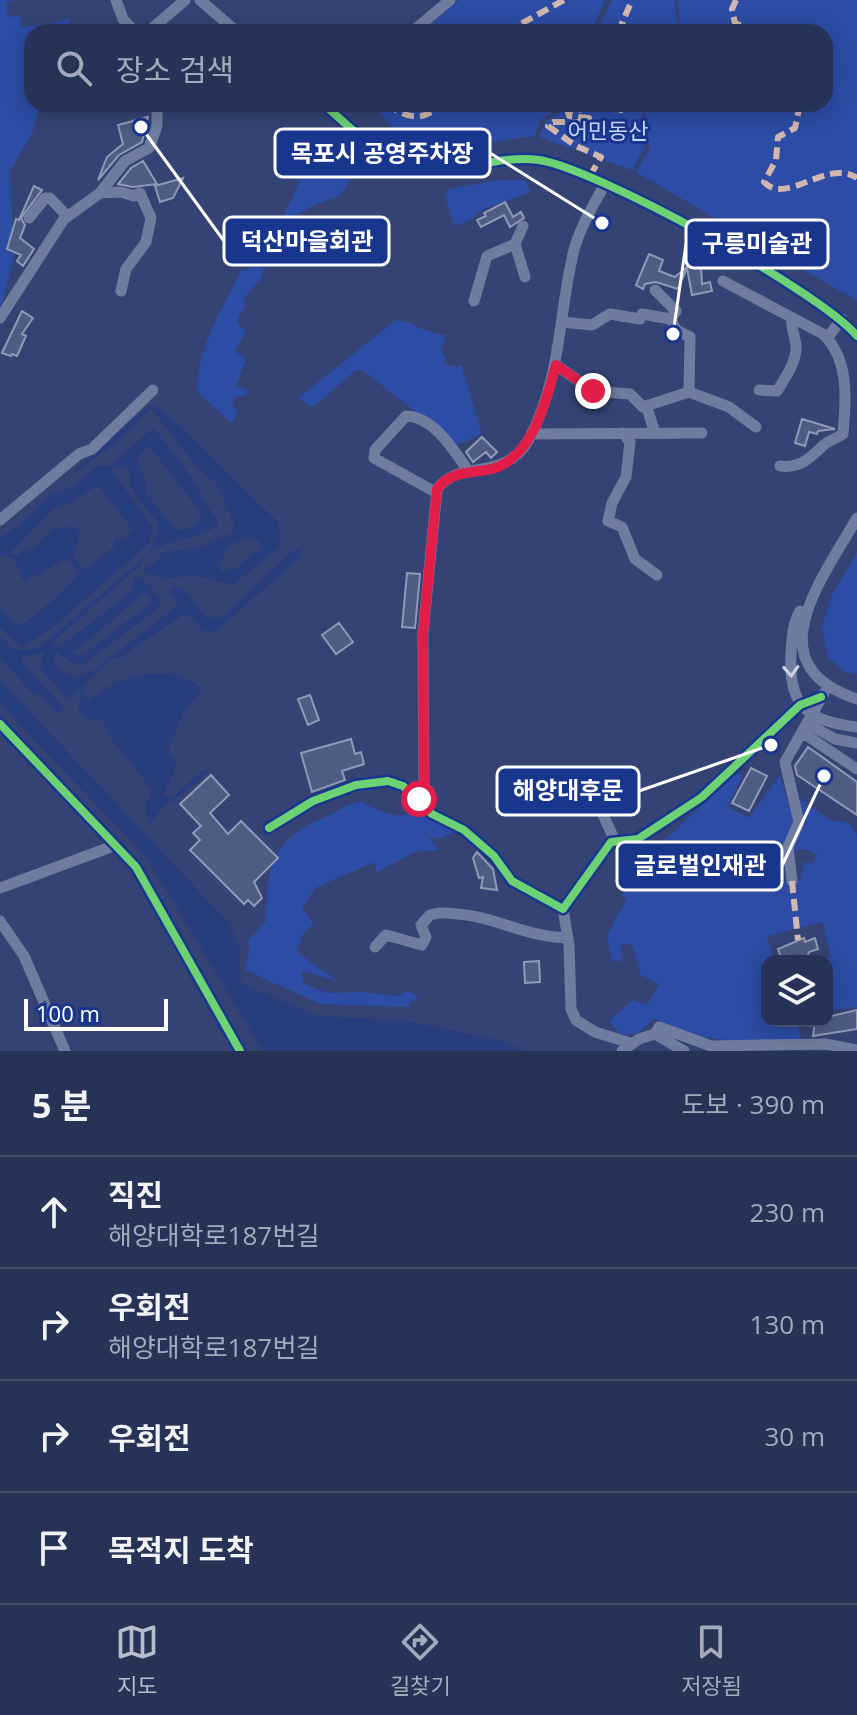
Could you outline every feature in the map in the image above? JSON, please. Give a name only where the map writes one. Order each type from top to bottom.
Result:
[{"type":"street","points":[[116,0],[128,24]]},
{"type":"street","points":[[157,24],[185,0]]},
{"type":"street","points":[[200,0],[228,24]]},
{"type":"street","points":[[422,24],[450,0]]},
{"type":"street","points":[[0,318],[67,216],[100,193],[116,168],[149,148],[157,126],[157,112]]},
{"type":"street","points":[[337,112],[391,158],[423,171],[496,159],[538,160],[565,166],[723,246],[809,296],[842,319],[857,336]]},
{"type":"street","points":[[424,807],[423,633],[437,493],[446,479],[507,463],[522,450],[531,434],[556,365],[575,248],[605,184]]},
{"type":"street","points":[[100,193],[121,192],[134,196],[140,193],[151,213],[146,242],[126,269],[121,291]]},
{"type":"street","points":[[29,218],[45,198],[50,198],[67,216]]},
{"type":"street","points":[[523,226],[515,244],[525,277]]},
{"type":"street","points":[[474,301],[487,256],[515,244]]},
{"type":"street","points":[[723,281],[827,338],[848,394],[843,434],[827,442],[805,463],[780,466]]},
{"type":"street","points":[[655,290],[676,311],[671,319]]},
{"type":"street","points":[[562,322],[592,325],[610,314],[640,319],[642,314],[671,319]]},
{"type":"street","points":[[759,390],[777,391],[791,365],[796,349],[790,328],[792,318]]},
{"type":"street","points":[[671,319],[676,330],[690,337],[689,392]]},
{"type":"street","points":[[827,338],[842,319]]},
{"type":"street","points":[[556,365],[593,391],[630,394],[647,408],[655,433]]},
{"type":"street","points":[[0,520],[79,454],[92,449],[153,390]]},
{"type":"street","points":[[647,408],[689,392],[729,407],[756,427]]},
{"type":"street","points":[[437,493],[374,458],[375,450],[406,416],[418,418],[446,440],[469,472]]},
{"type":"street","points":[[623,433],[630,442],[626,477],[612,503],[608,521],[622,527],[635,559],[657,575]]},
{"type":"street","points":[[531,434],[702,433]]},
{"type":"street","points":[[857,518],[811,599],[798,614],[792,632],[790,672],[794,698],[808,724],[857,769]]},
{"type":"street","points":[[811,599],[803,624],[803,655],[812,672],[828,686],[857,699]]},
{"type":"street","points":[[792,881],[788,847],[799,822],[785,762],[828,686]]},
{"type":"street","points":[[821,697],[800,705],[702,797],[638,839],[615,841],[603,849],[585,882],[563,909],[568,938],[571,1009],[576,1020],[585,1028],[626,1047],[655,1034],[659,1027],[711,1046],[826,1044],[857,1050]]},
{"type":"street","points":[[0,724],[136,867],[240,1051]]},
{"type":"street","points":[[808,724],[857,727]]},
{"type":"street","points":[[808,724],[835,739],[857,743]]},
{"type":"street","points":[[269,828],[313,801],[375,781],[403,786],[424,807],[479,843],[512,881],[563,909]]},
{"type":"street","points":[[599,794],[600,808],[615,841]]},
{"type":"street","points":[[0,888],[116,845]]},
{"type":"street","points":[[375,947],[386,935],[422,945],[426,937],[421,925],[430,915],[439,913],[493,918],[537,935],[568,938]]},
{"type":"street","points":[[0,921],[24,956],[65,1051]]},
{"type":"street","points":[[655,1034],[684,1051]]},
{"type":"green space","points":[[0,0],[17,0],[6,2],[8,17],[20,16],[21,28],[24,28],[24,112],[38,112],[33,131],[10,171],[14,257],[0,311]]},
{"type":"green space","points":[[459,0],[605,0],[594,24],[431,24]]},
{"type":"green space","points":[[612,0],[674,0],[677,24],[601,24]]},
{"type":"green space","points":[[678,0],[857,0],[857,301],[636,172],[651,146],[640,138],[639,126],[647,112],[833,112],[833,24],[680,24]]},
{"type":"green space","points":[[69,17],[70,24],[45,24],[57,22]]},
{"type":"green space","points":[[380,112],[554,112],[540,120],[535,136],[431,149],[398,136]]},
{"type":"green space","name":"어민동산","points":[[561,112],[644,112],[637,127],[637,139],[645,146],[632,170],[539,137],[545,122]]},
{"type":"green space","points":[[343,152],[359,166],[340,196],[281,222],[304,171]]},
{"type":"green space","points":[[498,180],[525,180],[531,192],[477,212],[473,219],[454,226],[445,196],[449,189]]},
{"type":"green space","points":[[258,266],[264,268],[261,278],[243,300],[245,306],[237,321],[246,333],[235,351],[246,359],[236,386],[248,390],[246,395],[234,397],[232,404],[238,413],[231,423],[198,392],[198,376],[212,330],[241,271]]},
{"type":"green space","points":[[396,320],[446,335],[441,352],[445,357],[444,364],[457,367],[461,364],[482,434],[457,445],[364,371],[356,370],[313,407],[298,398]]},
{"type":"green space","points":[[857,553],[857,674],[846,672],[828,658],[822,626],[832,595]]},
{"type":"green space","points":[[737,773],[743,776],[727,807],[749,818],[780,775],[795,825],[784,843],[785,862],[780,873],[784,883],[802,878],[803,863],[813,863],[817,854],[806,849],[793,851],[803,817],[798,797],[830,820],[849,823],[857,835],[857,1007],[833,1010],[833,955],[822,922],[767,936],[772,955],[761,955],[761,1027],[799,1027],[800,1040],[748,1042],[693,1036],[654,1018],[639,1033],[621,1035],[609,1021],[633,1000],[647,1005],[659,984],[641,975],[632,945],[621,944],[622,961],[612,961],[607,935],[627,899],[622,895],[651,852]]},
{"type":"green space","points":[[359,802],[396,815],[418,809],[460,830],[437,839],[422,834],[430,838],[439,850],[415,852],[377,872],[374,862],[315,888],[302,909],[314,923],[303,934],[297,952],[337,981],[304,971],[301,973],[304,984],[328,993],[398,996],[406,991],[416,995],[418,1001],[410,1001],[408,1007],[321,1004],[245,970],[250,947],[248,941],[266,921],[271,870],[283,845],[307,826]]},
{"type":"shaded area","points":[[151,404],[172,419],[278,522],[281,541],[277,549],[233,585],[194,575],[163,579],[145,572],[144,568],[156,562],[163,552],[201,547],[232,533],[235,526],[216,483],[200,471],[151,408],[111,447],[67,477]],"holes":[[[247,537],[259,541],[261,548],[236,568],[222,573],[219,568],[228,547]]]},
{"type":"shaded area","points":[[153,428],[184,466],[219,524],[199,535],[153,551],[144,558],[139,569],[54,641],[52,645],[61,646],[132,591],[134,579],[139,577],[156,593],[161,606],[82,665],[71,662],[57,652],[52,658],[59,670],[77,678],[94,670],[176,607],[178,604],[169,591],[176,587],[184,590],[206,617],[221,618],[290,553],[301,548],[300,557],[215,632],[203,631],[193,617],[183,615],[121,657],[112,659],[83,685],[86,698],[91,701],[114,684],[145,675],[176,676],[202,689],[182,715],[168,750],[177,764],[163,796],[174,796],[202,771],[209,771],[175,800],[166,803],[150,824],[145,806],[152,791],[112,739],[103,721],[85,718],[79,712],[80,688],[69,700],[40,668],[42,652],[23,657],[21,661],[65,709],[55,713],[41,694],[31,692],[0,657],[0,636],[15,651],[33,649],[46,642],[150,552],[158,530],[157,523],[132,489],[129,470],[124,466],[111,470],[153,527],[149,543],[52,628],[22,647],[0,627],[0,607],[15,624],[23,624],[79,574],[71,562],[64,560],[24,582],[13,560],[1,555],[0,559],[0,538],[18,526],[51,494],[71,488],[98,465],[109,467]],"holes":[[[150,447],[199,510],[202,520],[183,531],[176,530],[146,493],[146,480],[137,461],[145,448]],[[98,485],[132,529],[125,540],[114,537],[114,547],[84,570],[73,557],[80,532],[73,526],[53,529],[34,549],[26,549],[16,556],[10,553],[56,507],[63,507]],[[143,594],[151,597],[150,604],[84,654],[72,654]]]},
{"type":"shaded area","points":[[0,680],[228,922],[240,947],[239,976],[243,984],[318,1016],[409,1021],[505,1042],[525,1051],[263,1051],[146,857],[0,704]]},
{"type":"building","points":[[148,117],[142,142],[119,155],[98,180],[107,157],[123,144],[118,125]]},
{"type":"building","points":[[143,161],[157,184],[133,187],[118,184],[131,168]]},
{"type":"building","points":[[183,178],[173,198],[160,202],[155,186]]},
{"type":"building","points":[[34,186],[42,190],[21,218],[25,225],[20,238],[34,249],[23,266],[17,261],[21,255],[7,249],[16,219],[19,220]]},
{"type":"building","points":[[505,202],[513,217],[521,212],[524,218],[510,227],[504,215],[481,227],[477,220]]},
{"type":"building","points":[[649,254],[663,260],[659,271],[675,277],[694,261],[701,267],[702,284],[710,282],[712,291],[692,295],[687,268],[678,289],[656,282],[645,284],[643,289],[636,285]]},
{"type":"building","points":[[22,311],[33,318],[22,334],[26,336],[17,356],[2,353]]},
{"type":"building","points":[[802,419],[835,429],[818,431],[817,434],[809,432],[805,446],[795,443]]},
{"type":"building","points":[[482,437],[497,452],[491,458],[486,452],[473,462],[466,452]]},
{"type":"building","points":[[407,573],[420,574],[415,628],[402,627]]},
{"type":"building","points":[[339,623],[353,642],[336,654],[322,635]]},
{"type":"building","points":[[310,695],[319,720],[308,725],[298,699]]},
{"type":"building","points":[[351,739],[355,754],[361,752],[364,764],[342,771],[345,780],[312,792],[301,753]]},
{"type":"building","points":[[808,747],[857,782],[857,815],[797,775],[795,766]]},
{"type":"building","points":[[751,768],[767,776],[749,811],[732,803]]},
{"type":"building","points":[[211,775],[229,795],[210,813],[228,834],[241,821],[278,858],[254,882],[262,898],[254,906],[248,900],[244,904],[190,850],[200,840],[193,833],[201,826],[180,804]]},
{"type":"building","points":[[477,852],[493,869],[497,890],[481,888],[483,877],[479,878],[473,858]]},
{"type":"building","points":[[804,938],[805,942],[815,938],[818,949],[808,955],[780,955],[778,949]]},
{"type":"building","points":[[539,961],[540,982],[525,983],[524,962]]},
{"type":"building","points":[[857,1010],[857,1029],[813,1036],[814,1027],[833,1027],[833,1016]]},
{"type":"marked path","points":[[520,24],[564,0]]},
{"type":"marked path","points":[[623,24],[632,0]]},
{"type":"marked path","points":[[736,0],[732,9],[737,24]]},
{"type":"marked path","points":[[399,112],[414,116],[431,112]]},
{"type":"marked path","points":[[568,112],[569,116],[589,118],[582,122],[553,122],[548,126],[576,146],[601,157],[590,176]]},
{"type":"marked path","points":[[798,112],[795,128],[778,137],[776,160],[764,182],[773,188],[784,189],[833,174],[846,173],[857,178]]},
{"type":"marked path","points":[[792,881],[798,940]]},
{"type":"cycle path","points":[[332,112],[383,154],[410,168],[438,171],[509,160],[539,160],[607,185],[706,234],[755,263],[835,316],[857,336]]},
{"type":"cycle path","points":[[269,828],[313,801],[356,785],[388,781],[403,786],[432,814],[464,830],[494,856],[512,881],[563,909],[611,842],[638,839],[702,797],[800,705],[821,697]]},
{"type":"cycle path","points":[[0,724],[136,867],[240,1051]]},
{"type":"place","name":"덕산마을회관","points":[[141,127]]},
{"type":"place","name":"목포시 공영주차장","points":[[602,223]]},
{"type":"place","name":"구릉미술관","points":[[673,334]]},
{"type":"place","name":"해양대후문","points":[[771,745]]},
{"type":"place","name":"글로벌인재관","points":[[824,776]]},
{"type":"route","points":[[419,799],[424,807],[423,633],[437,489],[452,476],[488,470],[507,463],[522,450],[539,415],[556,365],[593,391]]}]
